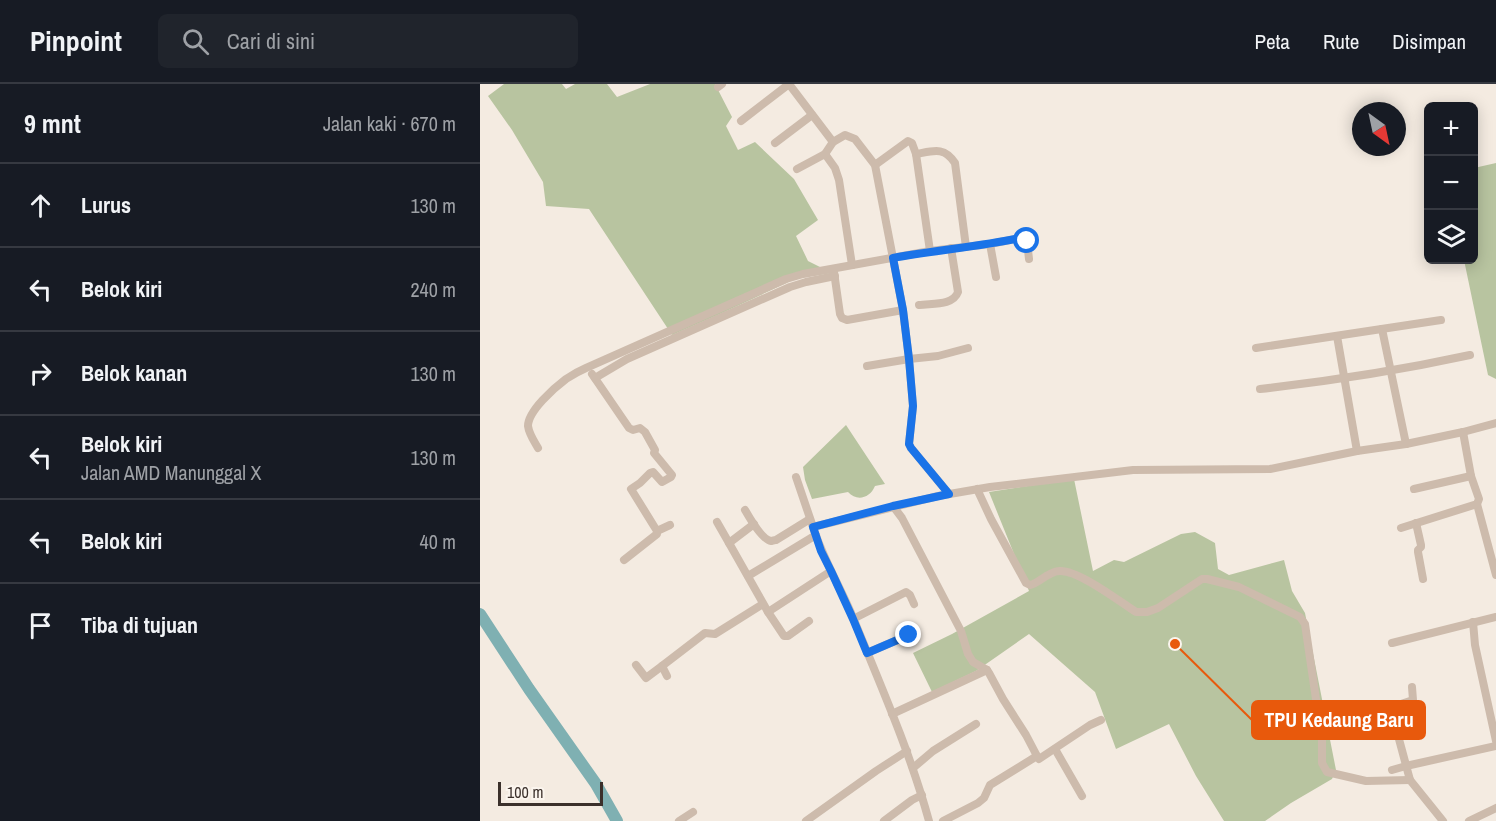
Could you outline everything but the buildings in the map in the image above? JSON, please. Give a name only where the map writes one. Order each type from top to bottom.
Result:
[{"type":"street","points":[[741,121],[789,84],[833,142]]},
{"type":"street","points":[[775,143],[812,115]]},
{"type":"street","points":[[797,169],[825,154],[833,142],[845,135],[855,138],[875,165],[903,310],[909,359],[913,406],[909,444],[949,494]]},
{"type":"street","points":[[875,165],[908,141],[912,143],[916,153],[930,251]]},
{"type":"street","points":[[916,153],[938,150],[951,157],[955,163],[966,247]]},
{"type":"street","points":[[825,154],[835,168],[839,180],[852,265]]},
{"type":"street","points":[[595,378],[627,359],[790,287],[852,265],[1020,238],[1027,241],[1029,259]]},
{"type":"street","points":[[990,244],[996,277]]},
{"type":"street","points":[[919,305],[946,302],[957,296],[951,248]]},
{"type":"street","points":[[834,272],[842,318],[847,320],[903,310]]},
{"type":"street","points":[[537,448],[528,426],[531,415],[563,381],[586,368],[786,279],[803,274],[834,272]]},
{"type":"street","points":[[1256,348],[1441,320]]},
{"type":"street","points":[[1382,329],[1406,444]]},
{"type":"street","points":[[1337,336],[1357,451]]},
{"type":"street","points":[[867,366],[938,356],[968,348]]},
{"type":"street","points":[[1260,389],[1345,379],[1470,355]]},
{"type":"street","points":[[586,368],[628,428],[633,430],[640,428],[645,432],[655,450],[654,453],[672,475],[662,482],[652,472],[631,489],[657,531]]},
{"type":"street","points":[[745,510],[770,541],[893,506],[977,489],[1133,470],[1267,469],[1406,444],[1496,423]]},
{"type":"street","points":[[1463,432],[1471,476],[1479,499],[1477,504],[1496,575]]},
{"type":"street","points":[[1414,489],[1471,476]]},
{"type":"street","points":[[796,477],[821,551],[853,619],[907,751],[929,821]]},
{"type":"street","points":[[977,489],[1026,583],[1030,585],[1059,570],[1074,573],[1136,612],[1147,612],[1158,608],[1202,579],[1207,579],[1239,587],[1294,612],[1305,624],[1322,740],[1322,764],[1327,772],[1366,781],[1410,780]]},
{"type":"street","points":[[1401,528],[1477,504]]},
{"type":"street","points":[[893,506],[902,518],[961,631],[968,654],[973,662],[987,670],[1039,759],[1101,720]]},
{"type":"street","points":[[717,522],[784,636],[788,636],[809,621]]},
{"type":"street","points":[[1416,523],[1421,545],[1418,550],[1423,579]]},
{"type":"street","points":[[729,543],[754,524]]},
{"type":"street","points":[[624,560],[657,534],[657,531],[670,525]]},
{"type":"street","points":[[748,576],[813,527]]},
{"type":"street","points":[[636,665],[646,678],[705,633],[716,634],[831,571]]},
{"type":"street","points":[[853,619],[906,592],[914,604]]},
{"type":"street","points":[[1392,643],[1496,617]]},
{"type":"street","points":[[1473,622],[1475,645],[1496,741]]},
{"type":"street","points":[[867,653],[909,635]]},
{"type":"street","points":[[662,666],[667,676]]},
{"type":"street","points":[[892,714],[987,670]]},
{"type":"street","points":[[1334,720],[1413,700],[1412,687]]},
{"type":"street","points":[[1486,694],[1496,692]]},
{"type":"street","points":[[1392,706],[1410,780],[1443,821]]},
{"type":"street","points":[[913,768],[933,751],[976,724]]},
{"type":"street","points":[[1392,770],[1496,746]]},
{"type":"street","points":[[1055,749],[1082,796]]},
{"type":"street","points":[[806,821],[907,751]]},
{"type":"street","points":[[947,820],[984,798],[990,785],[1037,756]]},
{"type":"street","points":[[884,821],[922,795]]},
{"type":"street","points":[[1469,821],[1496,808]]},
{"type":"street","points":[[679,821],[693,812]]},
{"type":"green space","points":[[504,84],[562,84],[566,89],[575,84],[607,84],[617,97],[650,84],[715,84],[732,117],[726,126],[738,150],[755,142],[794,179],[818,220],[796,236],[808,261],[832,273],[797,278],[672,335],[589,209],[546,206],[543,182],[512,130],[488,96]]},
{"type":"green space","points":[[1496,163],[1496,379],[1488,375],[1465,264],[1478,264],[1478,167]]},
{"type":"green space","points":[[846,425],[885,484],[875,486],[867,496],[859,498],[848,492],[812,499],[803,467]]},
{"type":"green space","points":[[1074,479],[1093,571],[1114,560],[1124,562],[1181,534],[1195,532],[1215,543],[1218,569],[1229,575],[1284,560],[1292,591],[1305,613],[1336,770],[1332,779],[1265,821],[1224,821],[1196,776],[1169,724],[1116,749],[1095,692],[1029,634],[976,671],[932,692],[913,653],[1029,591],[989,492]]},
{"type":"waterway","points":[[480,614],[596,784],[617,821]]},
{"type":"place","name":"TPU Kedaung Baru","points":[[1175,644]]},
{"type":"route","points":[[909,635],[867,653],[821,551],[813,527],[949,494],[909,444],[913,406],[909,359],[893,258],[1020,238],[1027,241]]}]
